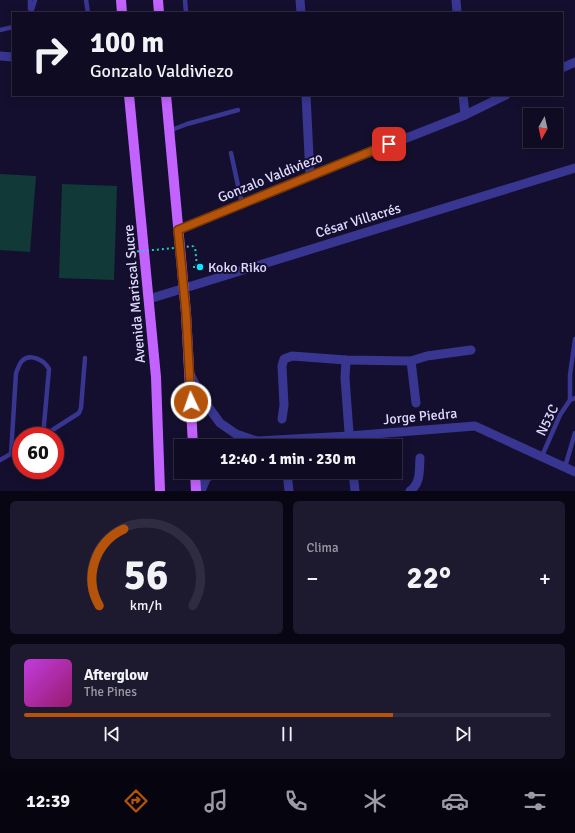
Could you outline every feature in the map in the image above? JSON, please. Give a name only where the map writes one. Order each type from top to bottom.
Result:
[{"type":"main road","points":[[121,0],[122,12]]},
{"type":"main road","points":[[158,0],[159,12]]},
{"type":"main road","name":"Avenida Mariscal Sucre","points":[[130,96],[156,377],[160,491]]},
{"type":"main road","points":[[166,96],[184,288],[193,439]]},
{"type":"main road","points":[[195,479],[196,491]]},
{"type":"street","points":[[300,0],[301,12]]},
{"type":"street","points":[[456,0],[457,12]]},
{"type":"street","points":[[0,56],[12,57]]},
{"type":"street","points":[[563,68],[575,62]]},
{"type":"street","points":[[306,96],[310,176]]},
{"type":"street","points":[[463,96],[465,115]]},
{"type":"street","name":"Gonzalo Valdiviezo","points":[[178,230],[465,115],[504,96]]},
{"type":"street","name":"César Villacrés","points":[[149,299],[575,168]]},
{"type":"street","points":[[282,419],[284,405],[282,366],[284,359],[292,356],[346,360],[411,360],[427,356],[470,350]]},
{"type":"street","points":[[346,360],[345,378],[349,439]]},
{"type":"street","points":[[411,360],[416,403]]},
{"type":"street","name":"Jorge Piedra","points":[[189,373],[204,401],[220,423],[236,434],[251,439]]},
{"type":"street","name":"Jorge Piedra","points":[[294,439],[475,426],[565,466],[575,472]]},
{"type":"street","points":[[410,491],[416,486],[418,481],[420,458]]},
{"type":"street","points":[[201,491],[207,479]]},
{"type":"street","points":[[288,479],[289,491]]},
{"type":"street","points":[[354,479],[355,491]]},
{"type":"lane","points":[[30,0],[31,12]]},
{"type":"lane","points":[[31,12],[35,0]]},
{"type":"lane","points":[[86,0],[88,12]]},
{"type":"lane","points":[[185,0],[186,12]]},
{"type":"lane","points":[[0,30],[12,26]]},
{"type":"lane","points":[[169,131],[187,124],[238,110]]},
{"type":"lane","points":[[231,153],[242,204]]},
{"type":"lane","points":[[570,400],[570,375],[575,339]]},
{"type":"lane","points":[[13,427],[16,373],[22,361],[31,357],[40,359],[49,369],[44,427]]},
{"type":"lane","points":[[57,427],[79,413],[81,408],[85,358]]},
{"type":"lane","name":"N53C","points":[[542,456],[560,415],[570,400],[575,398]]},
{"type":"lane","points":[[565,466],[575,433]]},
{"type":"lane","points":[[0,460],[11,454],[12,438]]},
{"type":"path","points":[[132,252],[195,246],[197,267]]},
{"type":"green space","points":[[0,174],[36,176],[30,252],[0,250]]},
{"type":"green space","points":[[62,184],[117,186],[114,280],[59,278]]},
{"type":"place","name":"Koko Riko","points":[[200,267]]},
{"type":"route","points":[[191,402],[186,313],[178,230],[389,144]]}]
